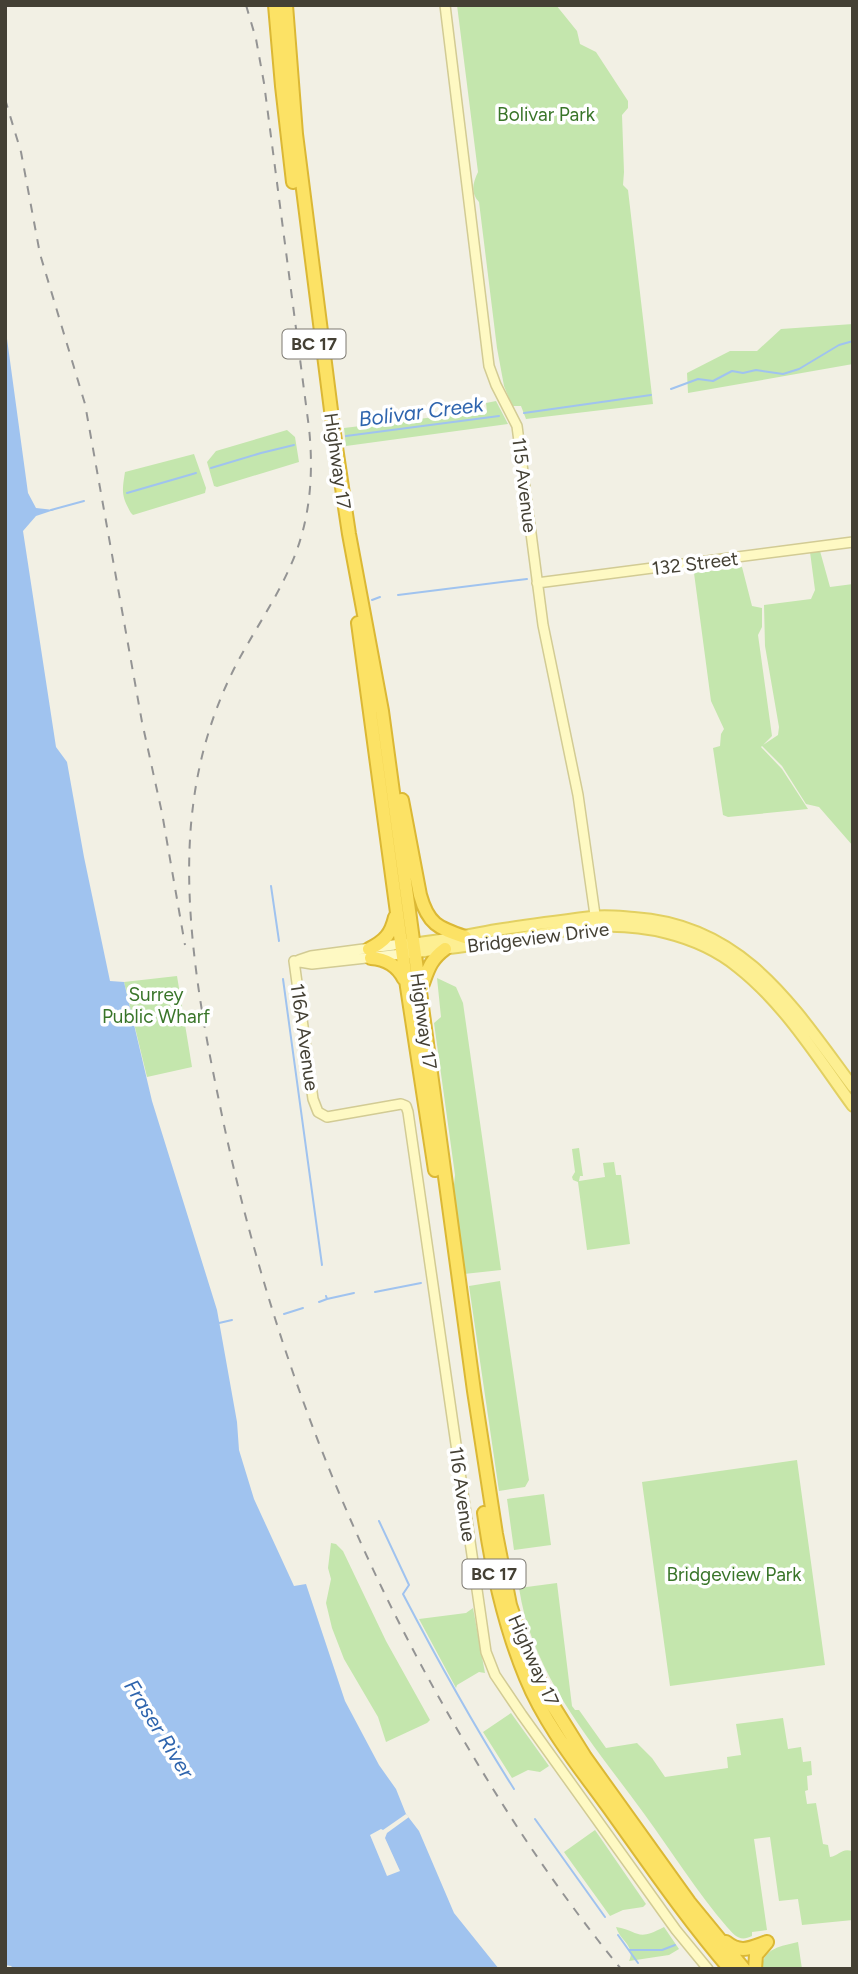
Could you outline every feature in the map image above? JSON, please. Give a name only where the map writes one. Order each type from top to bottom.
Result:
[{"type":"highway","name":"Highway 17","points":[[275,5],[287,134],[326,436],[356,613],[396,910],[408,949]]},
{"type":"highway","name":"Highway 17","points":[[286,5],[296,134],[332,421],[349,534],[382,711],[408,949],[492,1569],[502,1612],[526,1679],[544,1714],[683,1911],[730,1969]]},
{"type":"highway","points":[[382,711],[401,792],[422,904],[430,920],[438,927],[465,937]]},
{"type":"highway","points":[[396,910],[388,936],[370,953],[392,964],[413,988],[429,964],[445,949]]},
{"type":"highway","points":[[408,949],[427,1079],[436,1111]]},
{"type":"highway","name":"Highway 17","points":[[413,988],[436,1111],[490,1500],[510,1605],[519,1632],[552,1704],[584,1757],[710,1929],[744,1969]]},
{"type":"highway","points":[[710,1929],[738,1949],[744,1950],[767,1942],[756,1955],[755,1969]]},
{"type":"main road","name":"Bridgeview Drive","points":[[408,949],[495,930],[642,918],[675,924],[713,939],[765,976],[853,1087]]},
{"type":"main road","name":"Bridgeview Drive","points":[[408,949],[445,949],[596,922],[670,934],[708,948],[737,966],[767,994],[853,1105]]},
{"type":"street","name":"115 Avenue","points":[[445,5],[489,366],[517,426],[544,633],[578,795],[596,922]]},
{"type":"street","name":"132 Street","points":[[537,583],[853,542]]},
{"type":"street","points":[[370,953],[408,949]]},
{"type":"street","name":"116A Avenue","points":[[370,953],[311,956],[294,961],[313,1099],[317,1112],[327,1117],[393,1105],[406,1106]]},
{"type":"street","name":"116 Avenue","points":[[406,1106],[488,1659],[495,1675],[522,1715],[689,1947],[708,1969]]},
{"type":"green space","name":"Bolivar Park","points":[[457,5],[556,5],[577,31],[580,44],[596,52],[628,101],[628,108],[622,115],[623,185],[628,190],[653,404],[526,419],[521,406],[512,406],[504,386],[497,348],[479,202],[473,191],[478,172]]},
{"type":"green space","points":[[853,324],[853,364],[688,393],[687,373],[730,351],[757,351],[781,329]]},
{"type":"green space","points":[[496,401],[508,424],[346,446],[344,428],[487,412],[486,403]]},
{"type":"green space","points":[[287,430],[295,437],[299,462],[214,486],[207,462],[216,451]]},
{"type":"green space","points":[[194,454],[206,488],[205,493],[133,515],[131,513],[123,493],[125,472]]},
{"type":"green space","points":[[820,551],[830,587],[853,584],[853,846],[819,807],[806,804],[782,766],[762,746],[782,769],[808,809],[728,817],[723,815],[713,748],[720,746],[724,729],[711,701],[694,573],[742,567],[752,606],[762,608],[762,627],[758,635],[772,736],[763,745],[778,735],[779,727],[765,646],[764,605],[811,599],[815,590],[810,552]]},
{"type":"green space","name":"Surrey Public Wharf","points":[[177,976],[192,1067],[147,1077],[124,982]]},
{"type":"green space","points":[[437,978],[456,987],[463,1003],[501,1270],[464,1274],[453,1194],[455,1175],[434,1023],[441,1017]]},
{"type":"green space","points":[[579,1148],[583,1176],[580,1176],[579,1181],[605,1177],[603,1163],[614,1162],[616,1175],[621,1175],[630,1244],[587,1250],[578,1182],[572,1177],[575,1172],[572,1149]]},
{"type":"green space","points":[[500,1281],[529,1480],[525,1487],[499,1491],[469,1286]]},
{"type":"green space","name":"Bridgeview Park","points":[[797,1460],[825,1665],[670,1686],[642,1482]]},
{"type":"green space","points":[[544,1494],[551,1545],[514,1550],[507,1499]]},
{"type":"green space","points":[[331,1543],[343,1551],[386,1641],[430,1720],[386,1742],[378,1717],[344,1659],[332,1628],[326,1603],[331,1579],[328,1568]]},
{"type":"green space","points":[[557,1583],[572,1706],[579,1710],[606,1748],[637,1743],[665,1777],[728,1768],[727,1757],[741,1755],[736,1724],[783,1718],[788,1749],[801,1747],[803,1762],[811,1761],[812,1775],[807,1776],[808,1790],[805,1791],[807,1804],[816,1803],[823,1844],[828,1845],[830,1857],[852,1851],[853,1920],[802,1925],[798,1899],[779,1901],[770,1837],[754,1839],[767,1930],[752,1932],[752,1936],[741,1938],[727,1927],[587,1736],[551,1680],[526,1620],[519,1588]]},
{"type":"green space","points":[[473,1608],[485,1673],[479,1672],[456,1688],[419,1619],[466,1613]]},
{"type":"green space","points":[[511,1713],[549,1766],[540,1772],[528,1770],[512,1778],[483,1732]]},
{"type":"green space","points":[[595,1830],[646,1904],[643,1907],[623,1910],[610,1916],[564,1852]]},
{"type":"green space","points":[[616,1927],[643,1935],[664,1927],[679,1949],[669,1955],[629,1961],[629,1947]]},
{"type":"green space","points":[[798,1942],[802,1969],[762,1969],[765,1956],[769,1952]]},
{"type":"water","name":"Fraser River","points":[[5,324],[28,493],[36,508],[54,510],[36,516],[23,531],[56,747],[67,762],[110,981],[124,982],[152,1101],[217,1310],[237,1422],[239,1450],[254,1499],[294,1586],[306,1584],[345,1701],[379,1765],[396,1789],[406,1814],[419,1831],[454,1913],[499,1969],[14,1969],[5,1965]]},
{"type":"pier","points":[[406,1814],[409,1817],[387,1833],[385,1838],[400,1871],[387,1876],[370,1835],[383,1830]]},
{"type":"waterway","name":"Bolivar Creek","points":[[671,389],[698,379],[713,381],[732,371],[743,373],[756,370],[783,374],[799,369],[839,345],[853,341]]},
{"type":"waterway","name":"Bolivar Creek","points":[[524,413],[651,395]]},
{"type":"waterway","name":"Bolivar Creek","points":[[346,436],[499,416]]},
{"type":"waterway","name":"Bolivar Creek","points":[[211,468],[294,445]]},
{"type":"waterway","name":"Bolivar Creek","points":[[127,493],[196,473]]},
{"type":"waterway","name":"Bolivar Creek","points":[[51,510],[84,501]]},
{"type":"waterway","points":[[398,595],[527,579]]},
{"type":"waterway","points":[[372,600],[380,597]]},
{"type":"waterway","points":[[271,886],[279,941]]},
{"type":"waterway","points":[[283,979],[322,1265]]},
{"type":"waterway","points":[[375,1292],[421,1283]]},
{"type":"waterway","points":[[327,1299],[354,1293]]},
{"type":"waterway","points":[[319,1302],[327,1299],[326,1296]]},
{"type":"waterway","points":[[284,1314],[303,1308]]},
{"type":"waterway","points":[[219,1323],[232,1320]]},
{"type":"waterway","points":[[379,1521],[409,1585],[403,1594],[514,1789]]},
{"type":"waterway","points":[[535,1819],[605,1917]]},
{"type":"waterway","points":[[618,1935],[638,1963]]},
{"type":"waterway","points":[[629,1950],[662,1950],[675,1945]]},
{"type":"railway","points":[[246,5],[264,83],[309,428],[311,464],[309,499],[297,550],[284,580],[221,697],[199,769],[193,806],[189,878],[194,952],[211,1061],[237,1183],[260,1269],[287,1354],[350,1519],[387,1599],[473,1756],[543,1865],[621,1969]]},
{"type":"railway","points":[[5,99],[21,152],[40,254],[85,404],[185,945]]}]
